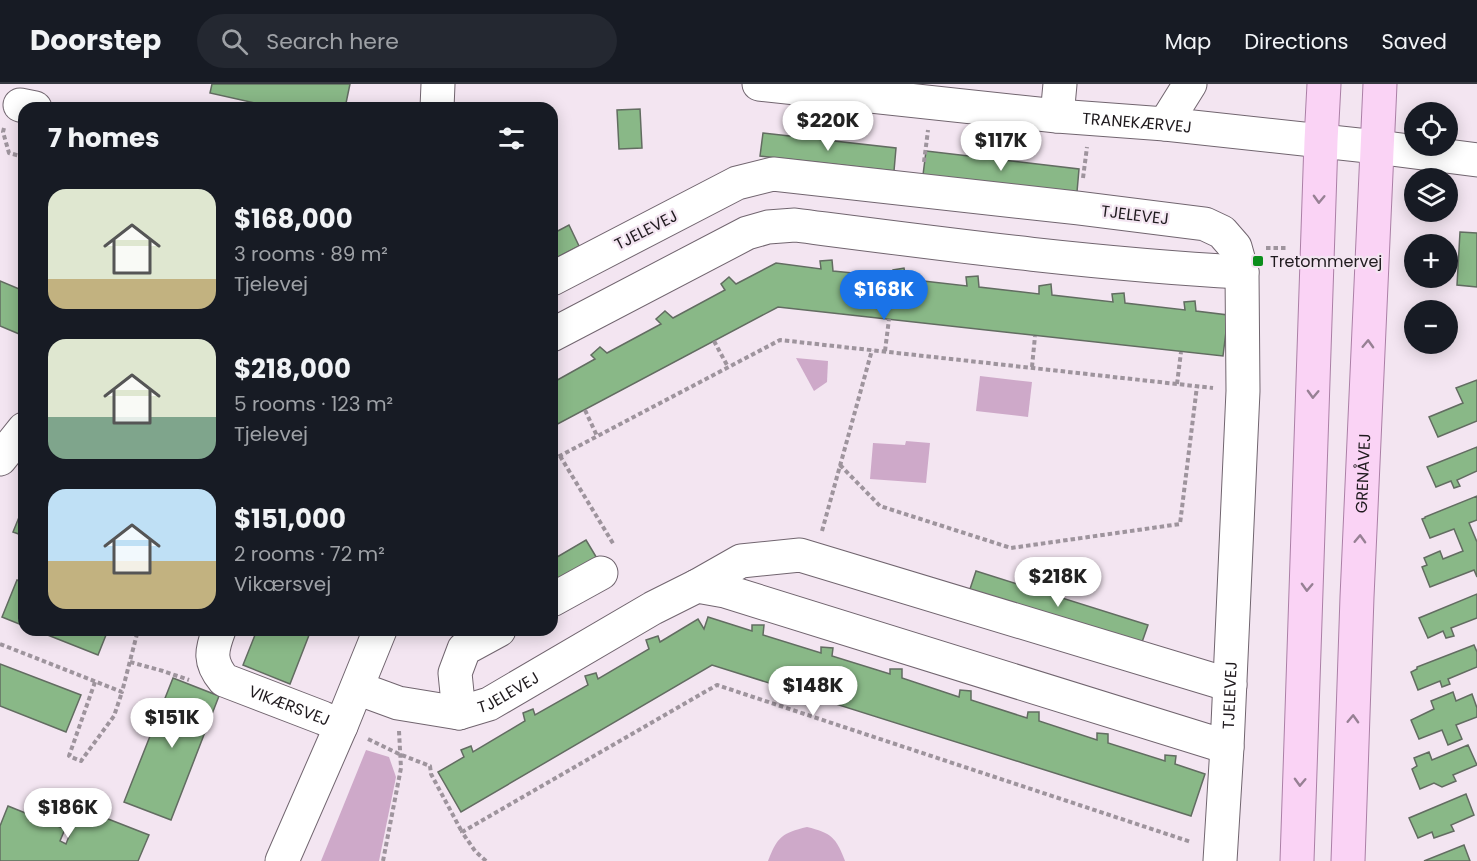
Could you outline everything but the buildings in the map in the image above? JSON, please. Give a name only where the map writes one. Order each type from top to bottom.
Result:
[{"type":"main road","points":[[1297,861],[1324,84]]},
{"type":"main road","name":"GRENÅVEJ","points":[[1347,861],[1380,84]]},
{"type":"street","points":[[437,102],[438,84]]},
{"type":"street","name":"TRANEKÆRVEJ","points":[[759,84],[933,94],[1057,116],[1165,124],[1477,160]]},
{"type":"street","points":[[1057,116],[1060,84]]},
{"type":"street","points":[[1165,124],[1190,84]]},
{"type":"street","name":"TJELEVEJ","points":[[558,276],[737,183],[773,174],[1205,224],[1222,232],[1238,260],[1243,391],[1221,856]]},
{"type":"street","points":[[558,333],[747,233],[768,227],[795,225],[1190,269],[1238,260]]},
{"type":"street","points":[[0,459],[18,436]]},
{"type":"street","points":[[697,586],[741,561],[800,555],[1230,686]]},
{"type":"street","points":[[558,596],[609,562]]},
{"type":"street","name":"TJELEVEJ","points":[[357,688],[398,703],[459,713],[489,704],[653,608],[697,586],[725,591],[1227,747]]},
{"type":"street","points":[[215,670],[213,650],[217,636]]},
{"type":"street","name":"VIKÆRSVEJ","points":[[282,861],[378,636]]},
{"type":"street","points":[[459,713],[455,673],[464,650],[488,636]]},
{"type":"street","name":"VIKÆRSVEJ","points":[[215,670],[224,680],[341,726]]},
{"type":"path","points":[[919,190],[933,94]]},
{"type":"path","points":[[1078,208],[1091,119]]},
{"type":"path","points":[[1238,260],[1317,249]]},
{"type":"path","points":[[885,351],[889,319]]},
{"type":"path","points":[[1032,368],[1035,336]]},
{"type":"path","points":[[609,562],[560,456],[780,340],[1243,391]]},
{"type":"path","points":[[714,341],[728,367]]},
{"type":"path","points":[[814,559],[872,350]]},
{"type":"path","points":[[1177,384],[1181,352]]},
{"type":"path","points":[[840,465],[879,506],[1011,548],[1180,524],[1197,386]]},
{"type":"path","points":[[585,410],[597,436]]},
{"type":"path","points":[[95,682],[69,756],[81,761],[114,716],[136,636]]},
{"type":"path","points":[[0,644],[122,692]]},
{"type":"path","points":[[130,662],[190,681],[215,670]]},
{"type":"path","points":[[462,832],[717,686],[1221,856]]},
{"type":"path","points":[[341,726],[430,766],[431,774],[462,832],[475,851],[486,861]]},
{"type":"path","points":[[383,861],[401,768],[399,754]]},
{"type":"shaded area","points":[[796,358],[828,361],[827,382],[814,391]]},
{"type":"shaded area","points":[[980,376],[1032,382],[1028,417],[976,411]]},
{"type":"shaded area","points":[[906,441],[930,443],[926,483],[870,479],[873,443],[905,445]]},
{"type":"shaded area","points":[[366,750],[389,757],[396,777],[379,861],[321,861]]},
{"type":"shaded area","points":[[807,827],[822,831],[832,837],[839,846],[845,861],[768,861],[774,846],[782,837],[792,831]]},
{"type":"place","name":"Tretommervej","points":[[1258,261]]}]
